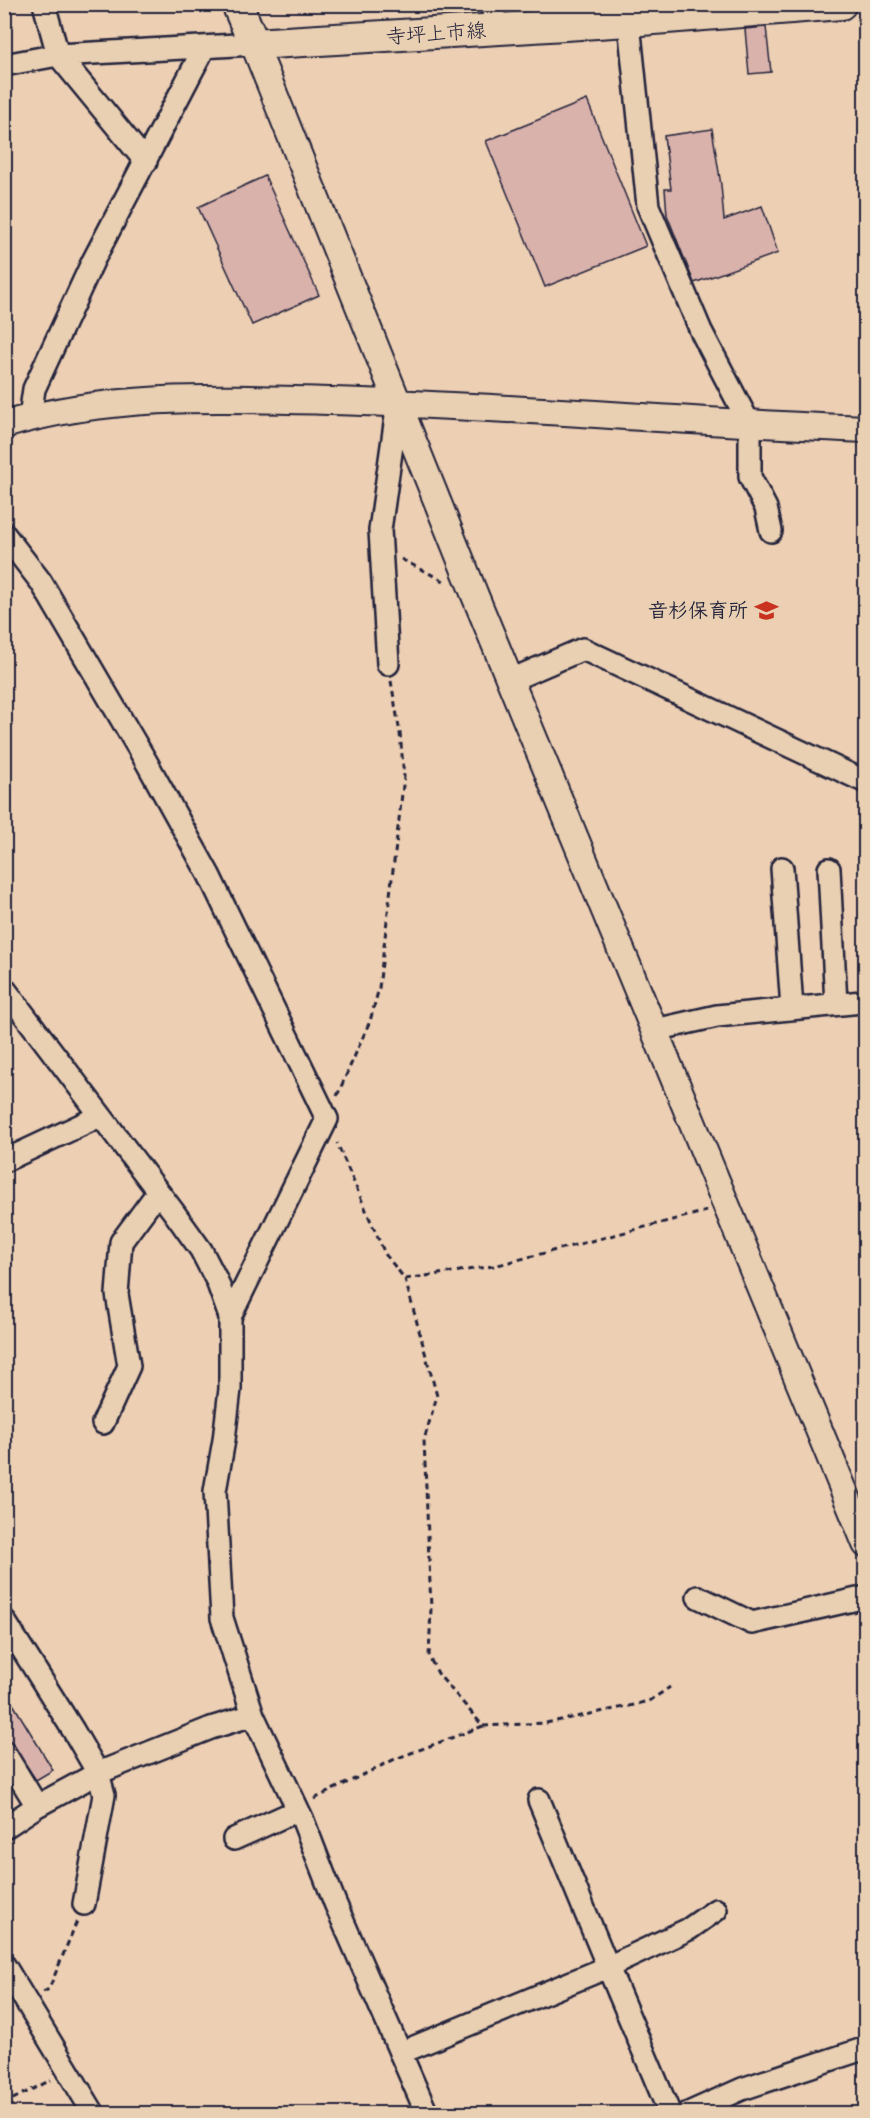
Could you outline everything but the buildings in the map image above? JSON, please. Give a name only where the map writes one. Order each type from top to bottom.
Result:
[{"type":"main road","points":[[237,4],[254,44]]},
{"type":"main road","name":"寺坪上市線","points":[[254,44],[495,17],[841,4]]},
{"type":"street","points":[[44,4],[58,55],[146,162]]},
{"type":"street","points":[[628,13],[648,206],[701,331],[750,424],[750,477],[766,508],[771,531]]},
{"type":"street","points":[[4,65],[58,55],[254,44],[476,598],[866,1544]]},
{"type":"street","points":[[30,417],[34,389],[93,261],[204,48]]},
{"type":"street","points":[[4,424],[80,407],[163,399],[398,403],[866,429]]},
{"type":"street","points":[[388,664],[380,530],[398,403]]},
{"type":"street","points":[[4,534],[41,582],[153,773],[209,875],[327,1119],[230,1317]]},
{"type":"street","points":[[511,680],[583,649],[866,782]]},
{"type":"street","points":[[782,868],[792,1008]]},
{"type":"street","points":[[829,869],[836,1004]]},
{"type":"street","points":[[4,988],[201,1251],[217,1281],[230,1317],[230,1389],[215,1491],[222,1618],[254,1715],[298,1810],[427,2114]]},
{"type":"street","points":[[655,1030],[717,1016],[862,1002]]},
{"type":"street","points":[[4,1161],[100,1116]]},
{"type":"street","points":[[102,1423],[129,1365],[117,1294],[121,1242],[158,1192]]},
{"type":"street","points":[[698,1597],[752,1623],[866,1597]]},
{"type":"street","points":[[4,1620],[98,1773],[104,1795],[84,1904]]},
{"type":"street","points":[[4,1828],[37,1806],[98,1773],[211,1728],[254,1715]]},
{"type":"street","points":[[4,1752],[37,1806]]},
{"type":"street","points":[[538,1800],[670,2114]]},
{"type":"street","points":[[234,1839],[298,1810]]},
{"type":"street","points":[[400,2053],[608,1967],[688,1929],[716,1910]]},
{"type":"street","points":[[4,1965],[94,2114]]},
{"type":"street","points":[[686,2114],[742,2089],[866,2048]]},
{"type":"path","points":[[381,549],[476,598]]},
{"type":"path","points":[[388,664],[400,733],[404,777],[379,988],[370,1021],[327,1119],[385,1254],[405,1279],[437,1396],[424,1440],[431,1608],[429,1657],[439,1675],[483,1726]]},
{"type":"path","points":[[405,1279],[494,1266],[727,1205]]},
{"type":"path","points":[[298,1810],[309,1801],[395,1759],[483,1726],[546,1723],[634,1705],[651,1700],[670,1687]]},
{"type":"path","points":[[25,1999],[49,1989],[84,1904]]},
{"type":"path","points":[[4,2105],[68,2072]]},
{"type":"place","name":"音杉保育所","points":[[766,610]]}]
